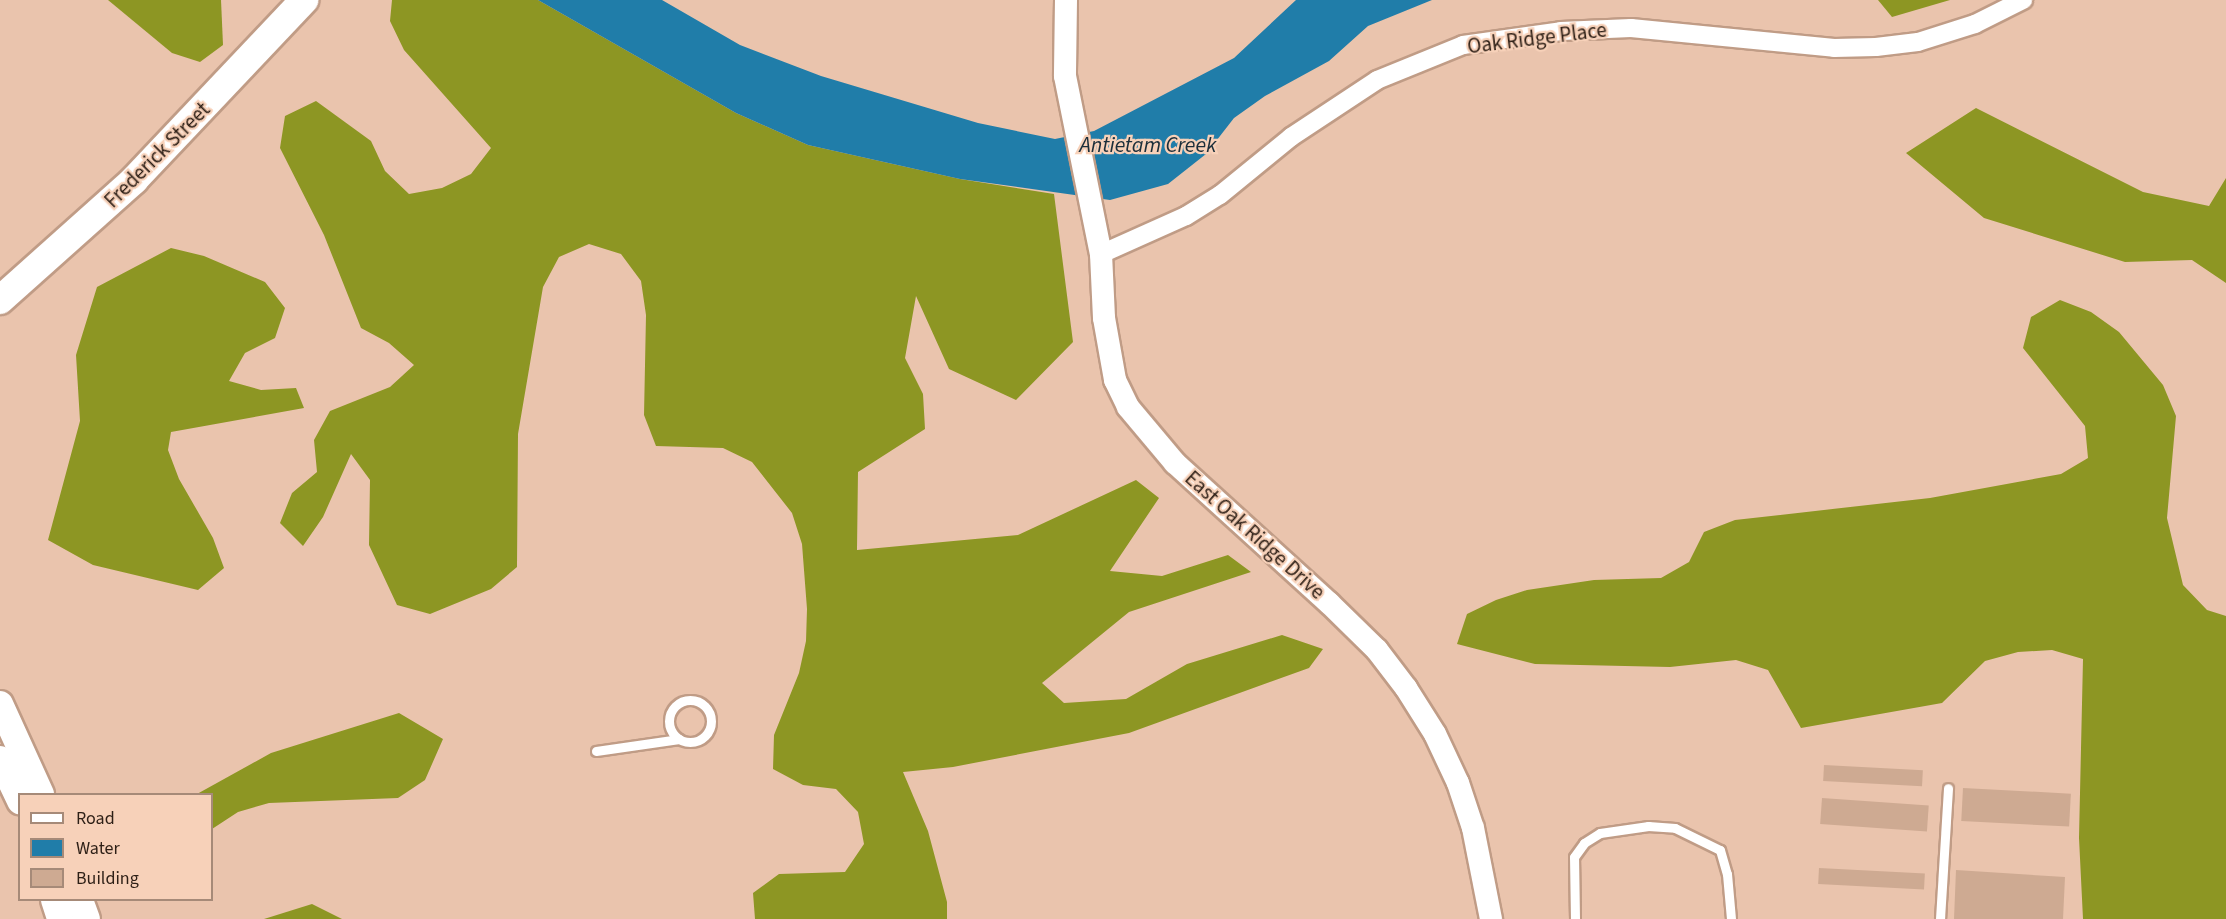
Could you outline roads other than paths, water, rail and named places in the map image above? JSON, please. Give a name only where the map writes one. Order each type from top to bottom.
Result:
[{"type":"main road","name":"Frederick Street","points":[[0,300],[134,180],[304,0]]},
{"type":"main road","points":[[0,704],[39,793]]},
{"type":"main road","points":[[0,759],[18,797]]},
{"type":"main road","points":[[54,901],[60,919]]},
{"type":"main road","points":[[80,901],[87,919]]},
{"type":"street","name":"East Oak Ridge Drive","points":[[1066,0],[1065,76],[1099,245],[1108,346],[1115,380],[1128,407],[1175,463],[1329,603],[1377,650],[1406,688],[1435,734],[1458,783],[1473,828],[1491,919]]},
{"type":"street","name":"Oak Ridge Place","points":[[1099,245],[1177,221],[1220,195],[1291,137],[1377,80],[1463,45],[1561,32],[1631,28],[1834,48],[1876,47],[1918,42],[1975,24],[2023,0]]},
{"type":"lane","points":[[596,751],[679,739],[695,742],[709,732],[711,716],[702,702],[686,700],[672,709],[669,726],[679,739]]},
{"type":"lane","points":[[1940,919],[1948,788]]},
{"type":"lane","points":[[1575,919],[1574,857],[1584,843],[1600,833],[1648,825],[1675,828],[1720,850],[1727,873],[1731,919]]},
{"type":"water","name":"Antietam Creek","points":[[538,0],[662,0],[740,45],[821,76],[978,123],[1055,139],[1094,131],[1234,58],[1296,0],[1432,0],[1368,26],[1329,61],[1265,96],[1234,118],[1206,154],[1168,184],[1110,200],[960,179],[808,145],[736,113]]}]
